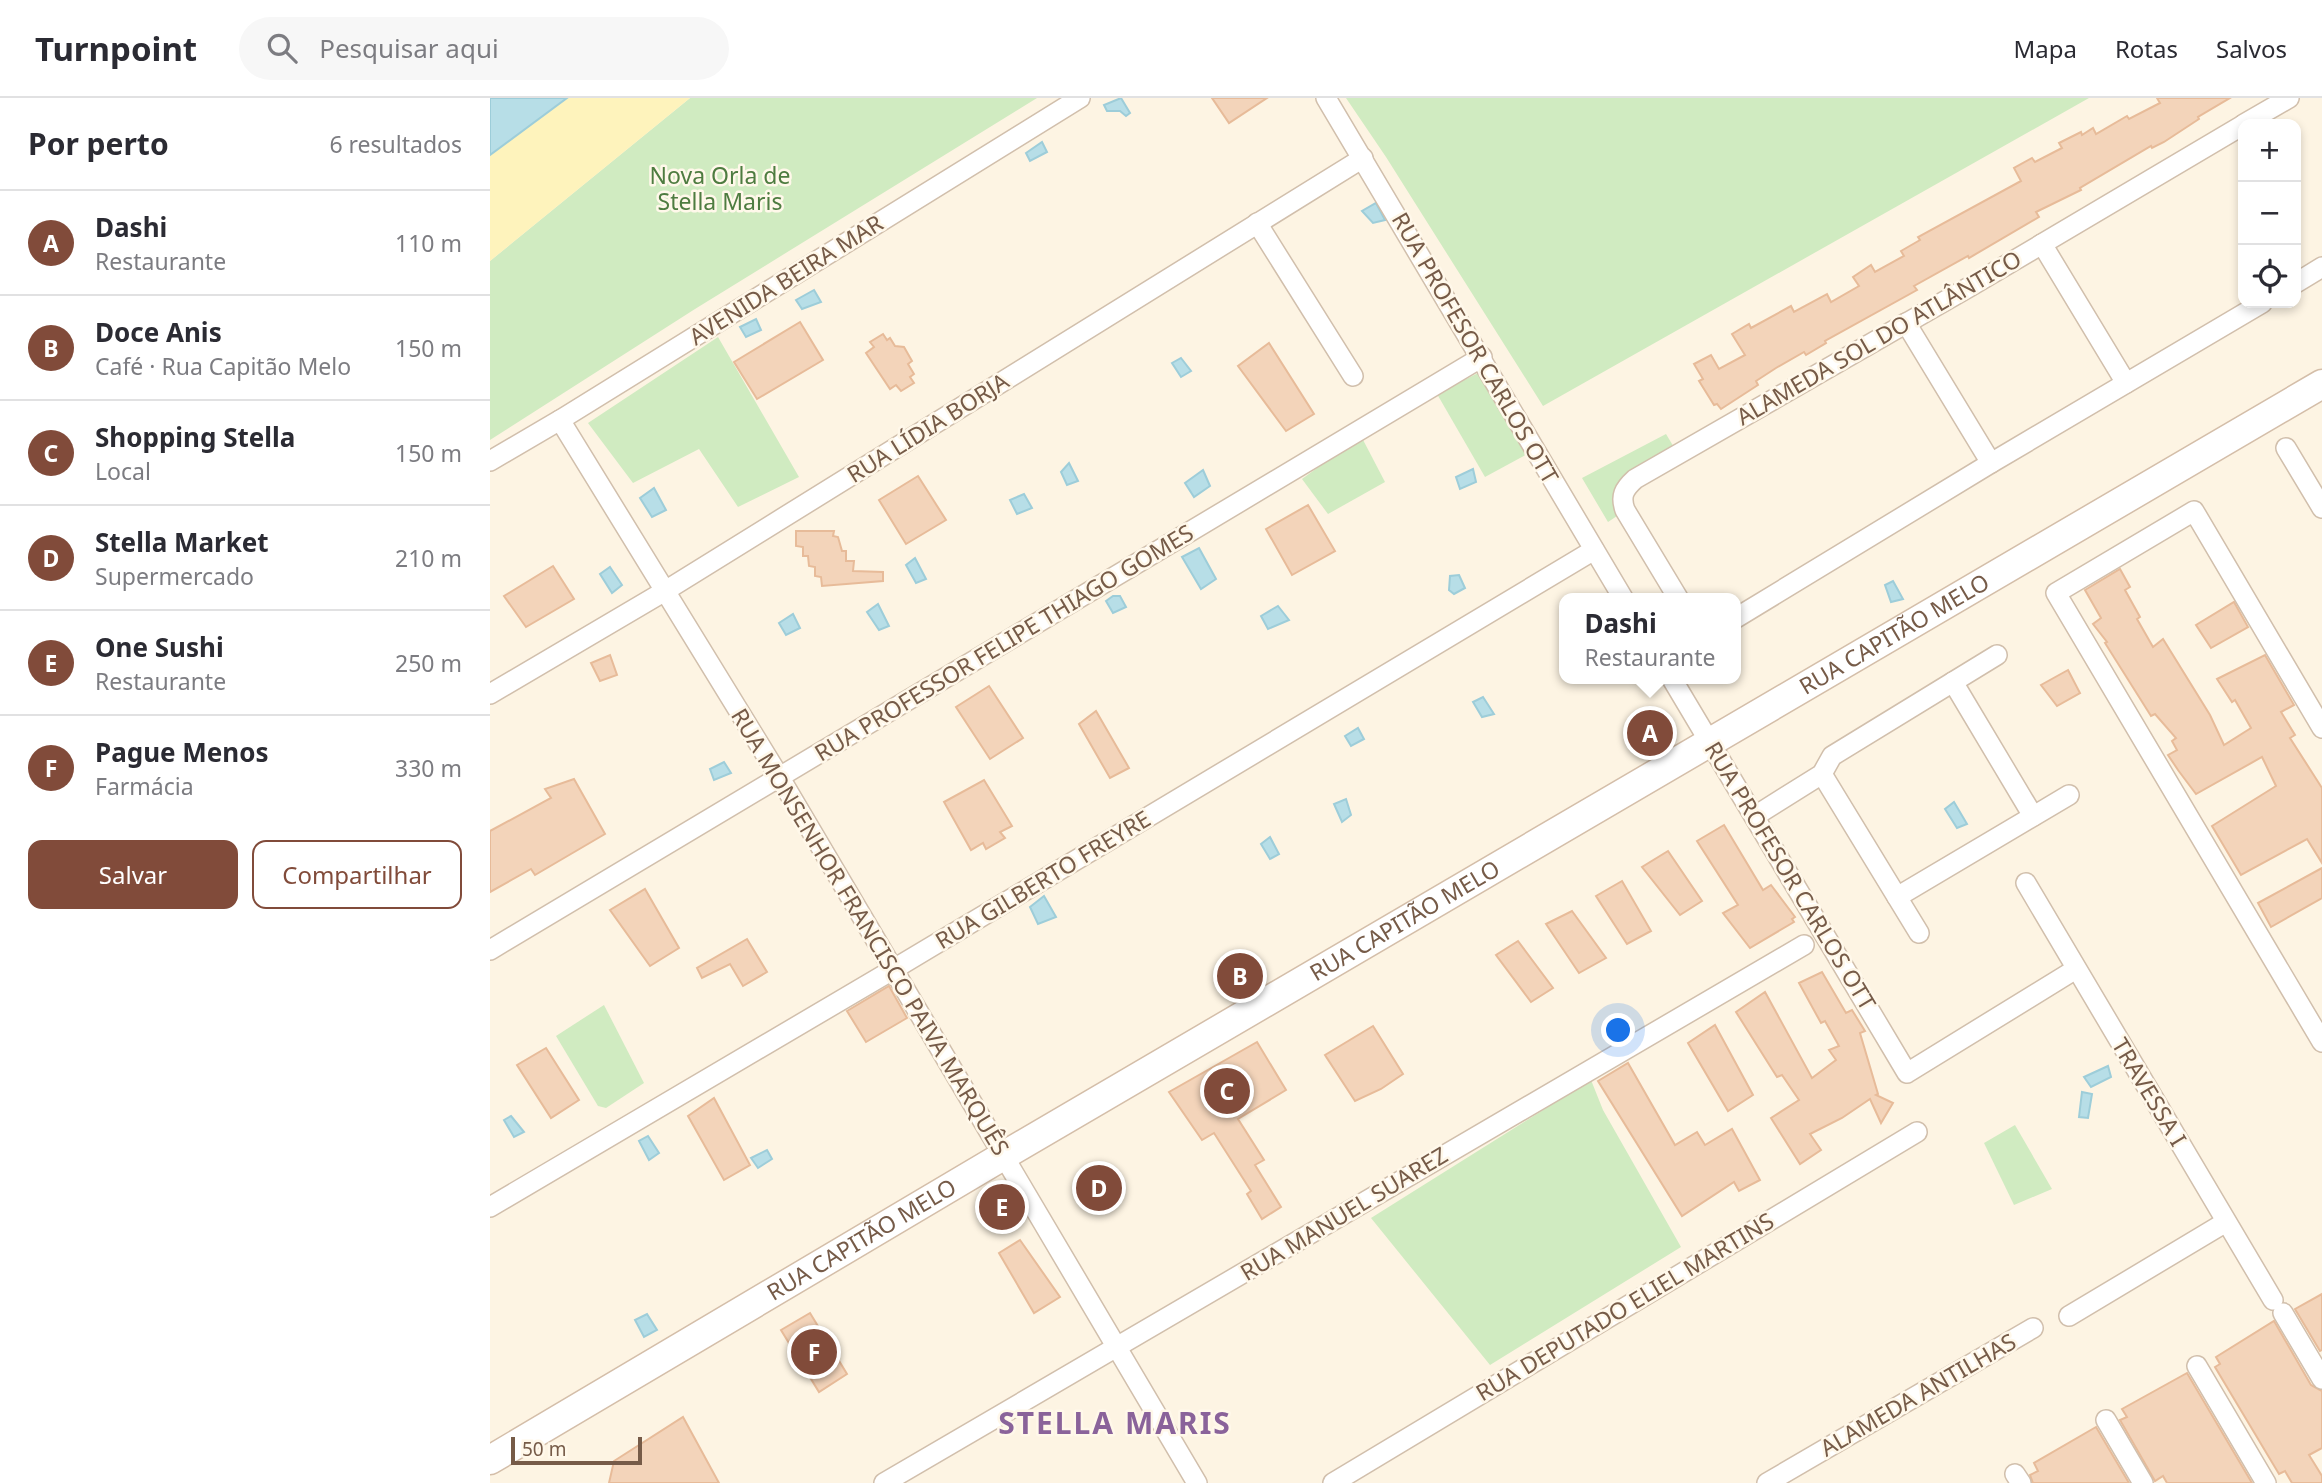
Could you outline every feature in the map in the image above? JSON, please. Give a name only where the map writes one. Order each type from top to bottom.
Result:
[{"type":"main road","name":"RUA CAPITÃO MELO","points":[[490,1460],[1003,1156],[2322,384]]},
{"type":"street","name":"AVENIDA BEIRA MAR","points":[[490,461],[1080,98]]},
{"type":"street","name":"RUA PROFESOR CARLOS OTT","points":[[1326,98],[1620,593]]},
{"type":"street","name":"ALAMEDA SOL DO ATLÂNTICO","points":[[2254,119],[2289,98]]},
{"type":"street","name":"ALAMEDA SOL DO ATLÂNTICO","points":[[1675,593],[1622,502],[1623,492],[1635,479],[2238,129]]},
{"type":"street","name":"RUA LÍDIA BORJA","points":[[490,694],[665,591],[1363,158]]},
{"type":"street","points":[[1257,223],[1353,376]]},
{"type":"street","points":[[2042,244],[2126,383]]},
{"type":"street","points":[[2301,280],[2322,267]]},
{"type":"street","points":[[1741,615],[2254,308]]},
{"type":"street","points":[[1906,323],[1991,463]]},
{"type":"street","name":"RUA PROFESSOR FELIPE THIAGO GOMES","points":[[490,950],[1482,357]]},
{"type":"street","name":"RUA MONSENHOR FRANCISCO PAIVA MARQUÊS","points":[[559,420],[780,778],[1196,1483]]},
{"type":"street","points":[[2286,448],[2322,508]]},
{"type":"street","points":[[2322,728],[2194,510],[2056,593],[2322,1042]]},
{"type":"street","name":"RUA GILBERTO FREYRE","points":[[490,1207],[1594,550]]},
{"type":"street","points":[[1755,816],[1822,774],[1832,756],[1997,655]]},
{"type":"street","points":[[1953,682],[2033,816]]},
{"type":"street","name":"RUA PROFESOR CARLOS OTT","points":[[1675,684],[1907,1073],[2076,969]]},
{"type":"street","points":[[1822,774],[1919,933]]},
{"type":"street","points":[[1897,897],[2069,795]]},
{"type":"street","name":"TRAVESSA I","points":[[2025,883],[2322,1379]]},
{"type":"street","name":"RUA MANUEL SUAREZ","points":[[884,1483],[1804,945]]},
{"type":"street","name":"RUA DEPUTADO ELIEL MARTINS","points":[[1333,1483],[1917,1132]]},
{"type":"street","points":[[2069,1316],[2226,1222]]},
{"type":"street","name":"ALAMEDA ANTILHAS","points":[[1767,1483],[2034,1328]]},
{"type":"street","points":[[2197,1366],[2266,1483]]},
{"type":"street","points":[[2106,1420],[2143,1483]]},
{"type":"green space","name":"Nova Orla de Stella Maris","points":[[690,98],[1037,98],[695,309],[490,440],[490,261]]},
{"type":"green space","points":[[1346,98],[2089,98],[1543,406]]},
{"type":"green space","points":[[718,337],[799,477],[738,507],[699,449],[633,483],[588,423]]},
{"type":"green space","points":[[1482,371],[1531,452],[1485,477],[1437,394]]},
{"type":"green space","points":[[1666,434],[1675,449],[1618,486],[1620,514],[1608,522],[1582,478]]},
{"type":"green space","points":[[1361,436],[1385,482],[1328,514],[1302,479]]},
{"type":"green space","points":[[604,1005],[644,1083],[606,1108],[598,1106],[556,1036]]},
{"type":"green space","points":[[1591,1080],[1603,1110],[1681,1247],[1490,1365],[1371,1218]]},
{"type":"green space","points":[[2015,1125],[2052,1189],[2014,1205],[1984,1143]]},
{"type":"sand","points":[[567,98],[690,98],[490,261],[490,155]]},
{"type":"water","points":[[490,98],[567,98],[490,155]]},
{"type":"water","points":[[1121,98],[1130,113],[1126,116],[1120,111],[1107,111],[1104,105]]},
{"type":"water","points":[[1042,142],[1047,152],[1030,161],[1026,153]]},
{"type":"water","points":[[1376,203],[1385,220],[1373,223],[1362,211]]},
{"type":"water","points":[[814,290],[821,302],[802,309],[796,300]]},
{"type":"water","points":[[756,319],[761,330],[746,337],[740,327]]},
{"type":"water","points":[[1181,358],[1191,371],[1181,377],[1172,363]]},
{"type":"water","points":[[1069,463],[1078,481],[1067,485],[1061,472]]},
{"type":"water","points":[[1473,469],[1476,482],[1460,489],[1456,477]]},
{"type":"water","points":[[1203,470],[1210,486],[1194,497],[1185,483]]},
{"type":"water","points":[[654,488],[666,510],[652,517],[640,498]]},
{"type":"water","points":[[1024,494],[1032,508],[1017,514],[1010,500]]},
{"type":"water","points":[[1199,548],[1216,579],[1201,589],[1182,557]]},
{"type":"water","points":[[915,558],[926,579],[916,583],[906,565]]},
{"type":"water","points":[[610,567],[622,585],[612,593],[600,574]]},
{"type":"water","points":[[1459,575],[1465,588],[1454,594],[1449,590],[1450,576]]},
{"type":"water","points":[[1893,581],[1903,599],[1891,602],[1885,585]]},
{"type":"water","points":[[1113,596],[1120,596],[1126,607],[1113,613],[1106,601]]},
{"type":"water","points":[[878,604],[889,626],[879,630],[867,612]]},
{"type":"water","points":[[1278,606],[1289,620],[1268,629],[1261,616]]},
{"type":"water","points":[[793,614],[800,628],[786,635],[779,623]]},
{"type":"water","points":[[1483,697],[1494,714],[1482,717],[1473,702]]},
{"type":"water","points":[[1358,728],[1364,739],[1351,746],[1345,736]]},
{"type":"water","points":[[724,762],[731,773],[714,780],[710,769]]},
{"type":"water","points":[[1346,799],[1351,815],[1342,822],[1334,804]]},
{"type":"water","points":[[1954,802],[1967,824],[1957,828],[1945,809]]},
{"type":"water","points":[[1270,837],[1279,854],[1270,859],[1261,844]]},
{"type":"water","points":[[1044,896],[1056,917],[1038,924],[1030,907]]},
{"type":"water","points":[[2108,1066],[2111,1077],[2091,1087],[2084,1077]]},
{"type":"water","points":[[2082,1092],[2092,1094],[2088,1118],[2079,1117]]},
{"type":"water","points":[[511,1116],[524,1132],[514,1137],[504,1120]]},
{"type":"water","points":[[648,1136],[659,1153],[649,1160],[639,1141]]},
{"type":"water","points":[[767,1150],[772,1159],[758,1168],[751,1158]]},
{"type":"water","points":[[647,1314],[657,1330],[644,1337],[635,1320]]},
{"type":"building","points":[[1212,98],[1267,98],[1229,123]]},
{"type":"building","points":[[2157,98],[2230,98],[2164,142],[2152,148],[2151,146],[2080,188],[2081,190],[2036,212],[2039,217],[1914,286],[1917,290],[1825,341],[1826,343],[1806,355],[1804,352],[1776,368],[1756,381],[1758,385],[1721,409],[1717,404],[1714,405],[1699,381],[1703,379],[1694,364],[1711,355],[1719,369],[1745,355],[1732,334],[1749,324],[1751,328],[1791,306],[1794,312],[1827,294],[1831,302],[1859,286],[1853,277],[1871,265],[1875,272],[1904,256],[1901,251],[1920,240],[1918,237],[2021,181],[2014,168],[2032,158],[2035,162],[2062,148],[2059,143],[2081,132],[2082,135],[2093,128],[2096,134],[2127,116],[2129,119],[2160,103]]},
{"type":"building","points":[[800,322],[823,360],[757,399],[734,362]]},
{"type":"building","points":[[883,334],[887,340],[890,338],[895,346],[904,347],[912,361],[908,364],[914,374],[910,377],[914,383],[901,391],[896,385],[890,389],[866,353],[874,347],[870,342]]},
{"type":"building","points":[[1269,343],[1314,414],[1286,431],[1238,366]]},
{"type":"building","points":[[918,476],[946,520],[906,544],[879,500]]},
{"type":"building","points":[[1308,505],[1335,551],[1292,575],[1266,529]]},
{"type":"building","points":[[796,531],[834,531],[833,536],[838,537],[842,551],[846,551],[846,561],[854,561],[853,571],[883,572],[883,581],[822,586],[821,577],[815,576],[815,567],[809,566],[808,556],[803,556],[803,547],[796,546]]},
{"type":"building","points":[[553,566],[574,599],[526,627],[504,596]]},
{"type":"building","points":[[2120,569],[2130,587],[2125,590],[2140,617],[2137,619],[2153,647],[2163,639],[2210,715],[2224,745],[2251,728],[2235,700],[2232,702],[2217,679],[2265,655],[2294,705],[2281,712],[2295,735],[2290,738],[2322,788],[2322,863],[2307,839],[2241,875],[2212,826],[2276,786],[2262,757],[2196,794],[2178,770],[2168,755],[2177,750],[2172,741],[2176,738],[2155,714],[2151,716],[2105,643],[2107,642],[2093,624],[2101,618],[2085,590]]},
{"type":"building","points":[[2234,602],[2248,627],[2211,648],[2196,625]]},
{"type":"building","points":[[610,655],[617,675],[600,681],[591,663]]},
{"type":"building","points":[[2068,670],[2080,693],[2057,706],[2041,685]]},
{"type":"building","points":[[989,686],[1023,738],[990,759],[956,707]]},
{"type":"building","points":[[1096,711],[1129,768],[1110,778],[1079,724]]},
{"type":"building","points":[[574,779],[605,834],[535,875],[531,869],[490,892],[490,831],[551,798],[545,789]]},
{"type":"building","points":[[984,780],[1012,826],[1000,832],[1005,838],[986,849],[983,843],[971,850],[944,802]]},
{"type":"building","points":[[1724,825],[1763,890],[1771,885],[1795,917],[1792,919],[1794,922],[1750,948],[1723,913],[1738,905],[1697,841]]},
{"type":"building","points":[[1668,851],[1702,901],[1680,915],[1642,867]]},
{"type":"building","points":[[2322,868],[2322,898],[2271,927],[2258,903]]},
{"type":"building","points":[[1622,881],[1651,931],[1627,944],[1596,896]]},
{"type":"building","points":[[645,889],[679,948],[650,966],[610,910]]},
{"type":"building","points":[[1572,911],[1606,958],[1579,973],[1546,924]]},
{"type":"building","points":[[747,939],[767,972],[743,986],[730,964],[702,978],[697,968]]},
{"type":"building","points":[[1518,941],[1553,988],[1531,1002],[1496,955]]},
{"type":"building","points":[[1822,972],[1846,1013],[1852,1010],[1865,1031],[1860,1033],[1878,1094],[1876,1095],[1893,1103],[1881,1123],[1870,1099],[1842,1118],[1810,1134],[1821,1150],[1800,1164],[1771,1118],[1799,1100],[1782,1075],[1777,1077],[1736,1012],[1765,992],[1812,1078],[1836,1060],[1829,1050],[1839,1046],[1825,1021],[1821,1023],[1799,983]]},
{"type":"building","points":[[889,986],[907,1018],[866,1042],[847,1011]]},
{"type":"building","points":[[1715,1025],[1753,1095],[1728,1111],[1688,1043]]},
{"type":"building","points":[[1373,1026],[1403,1074],[1381,1089],[1355,1101],[1325,1055]]},
{"type":"building","points":[[1257,1042],[1286,1090],[1238,1119],[1264,1160],[1255,1165],[1281,1207],[1262,1219],[1247,1194],[1251,1191],[1214,1133],[1202,1140],[1169,1092]]},
{"type":"building","points":[[546,1048],[579,1100],[551,1118],[517,1065]]},
{"type":"building","points":[[1628,1063],[1675,1145],[1697,1132],[1705,1145],[1732,1129],[1760,1180],[1739,1191],[1734,1182],[1682,1216],[1598,1081]]},
{"type":"building","points":[[714,1098],[750,1165],[724,1180],[688,1116]]},
{"type":"building","points":[[1020,1240],[1060,1297],[1034,1313],[999,1253]]},
{"type":"building","points":[[2322,1294],[2322,1350],[2320,1351],[2295,1309]]},
{"type":"building","points":[[810,1313],[847,1374],[819,1392],[781,1330]]},
{"type":"building","points":[[2274,1321],[2311,1385],[2322,1391],[2322,1448],[2309,1455],[2322,1476],[2322,1483],[2292,1483],[2285,1471],[2279,1474],[2215,1367],[2220,1364],[2216,1357]]},
{"type":"building","points":[[2187,1373],[2252,1483],[2167,1483],[2163,1476],[2155,1481],[2120,1420],[2127,1417],[2122,1409]]},
{"type":"building","points":[[683,1417],[719,1483],[609,1483],[614,1461]]},
{"type":"building","points":[[2096,1427],[2129,1483],[2033,1483],[2030,1475],[2038,1471],[2034,1463]]},
{"type":"place","name":"Dashi","points":[[1650,733]]},
{"type":"place","name":"Doce Anis","points":[[1240,976]]},
{"type":"place","name":"Shopping Stella","points":[[1227,1091]]},
{"type":"place","name":"Stella Market","points":[[1099,1188]]},
{"type":"place","name":"One Sushi","points":[[1002,1207]]},
{"type":"place","name":"Pague Menos","points":[[814,1352]]},
{"type":"district","name":"STELLA MARIS","points":[[1115,1424]]}]
